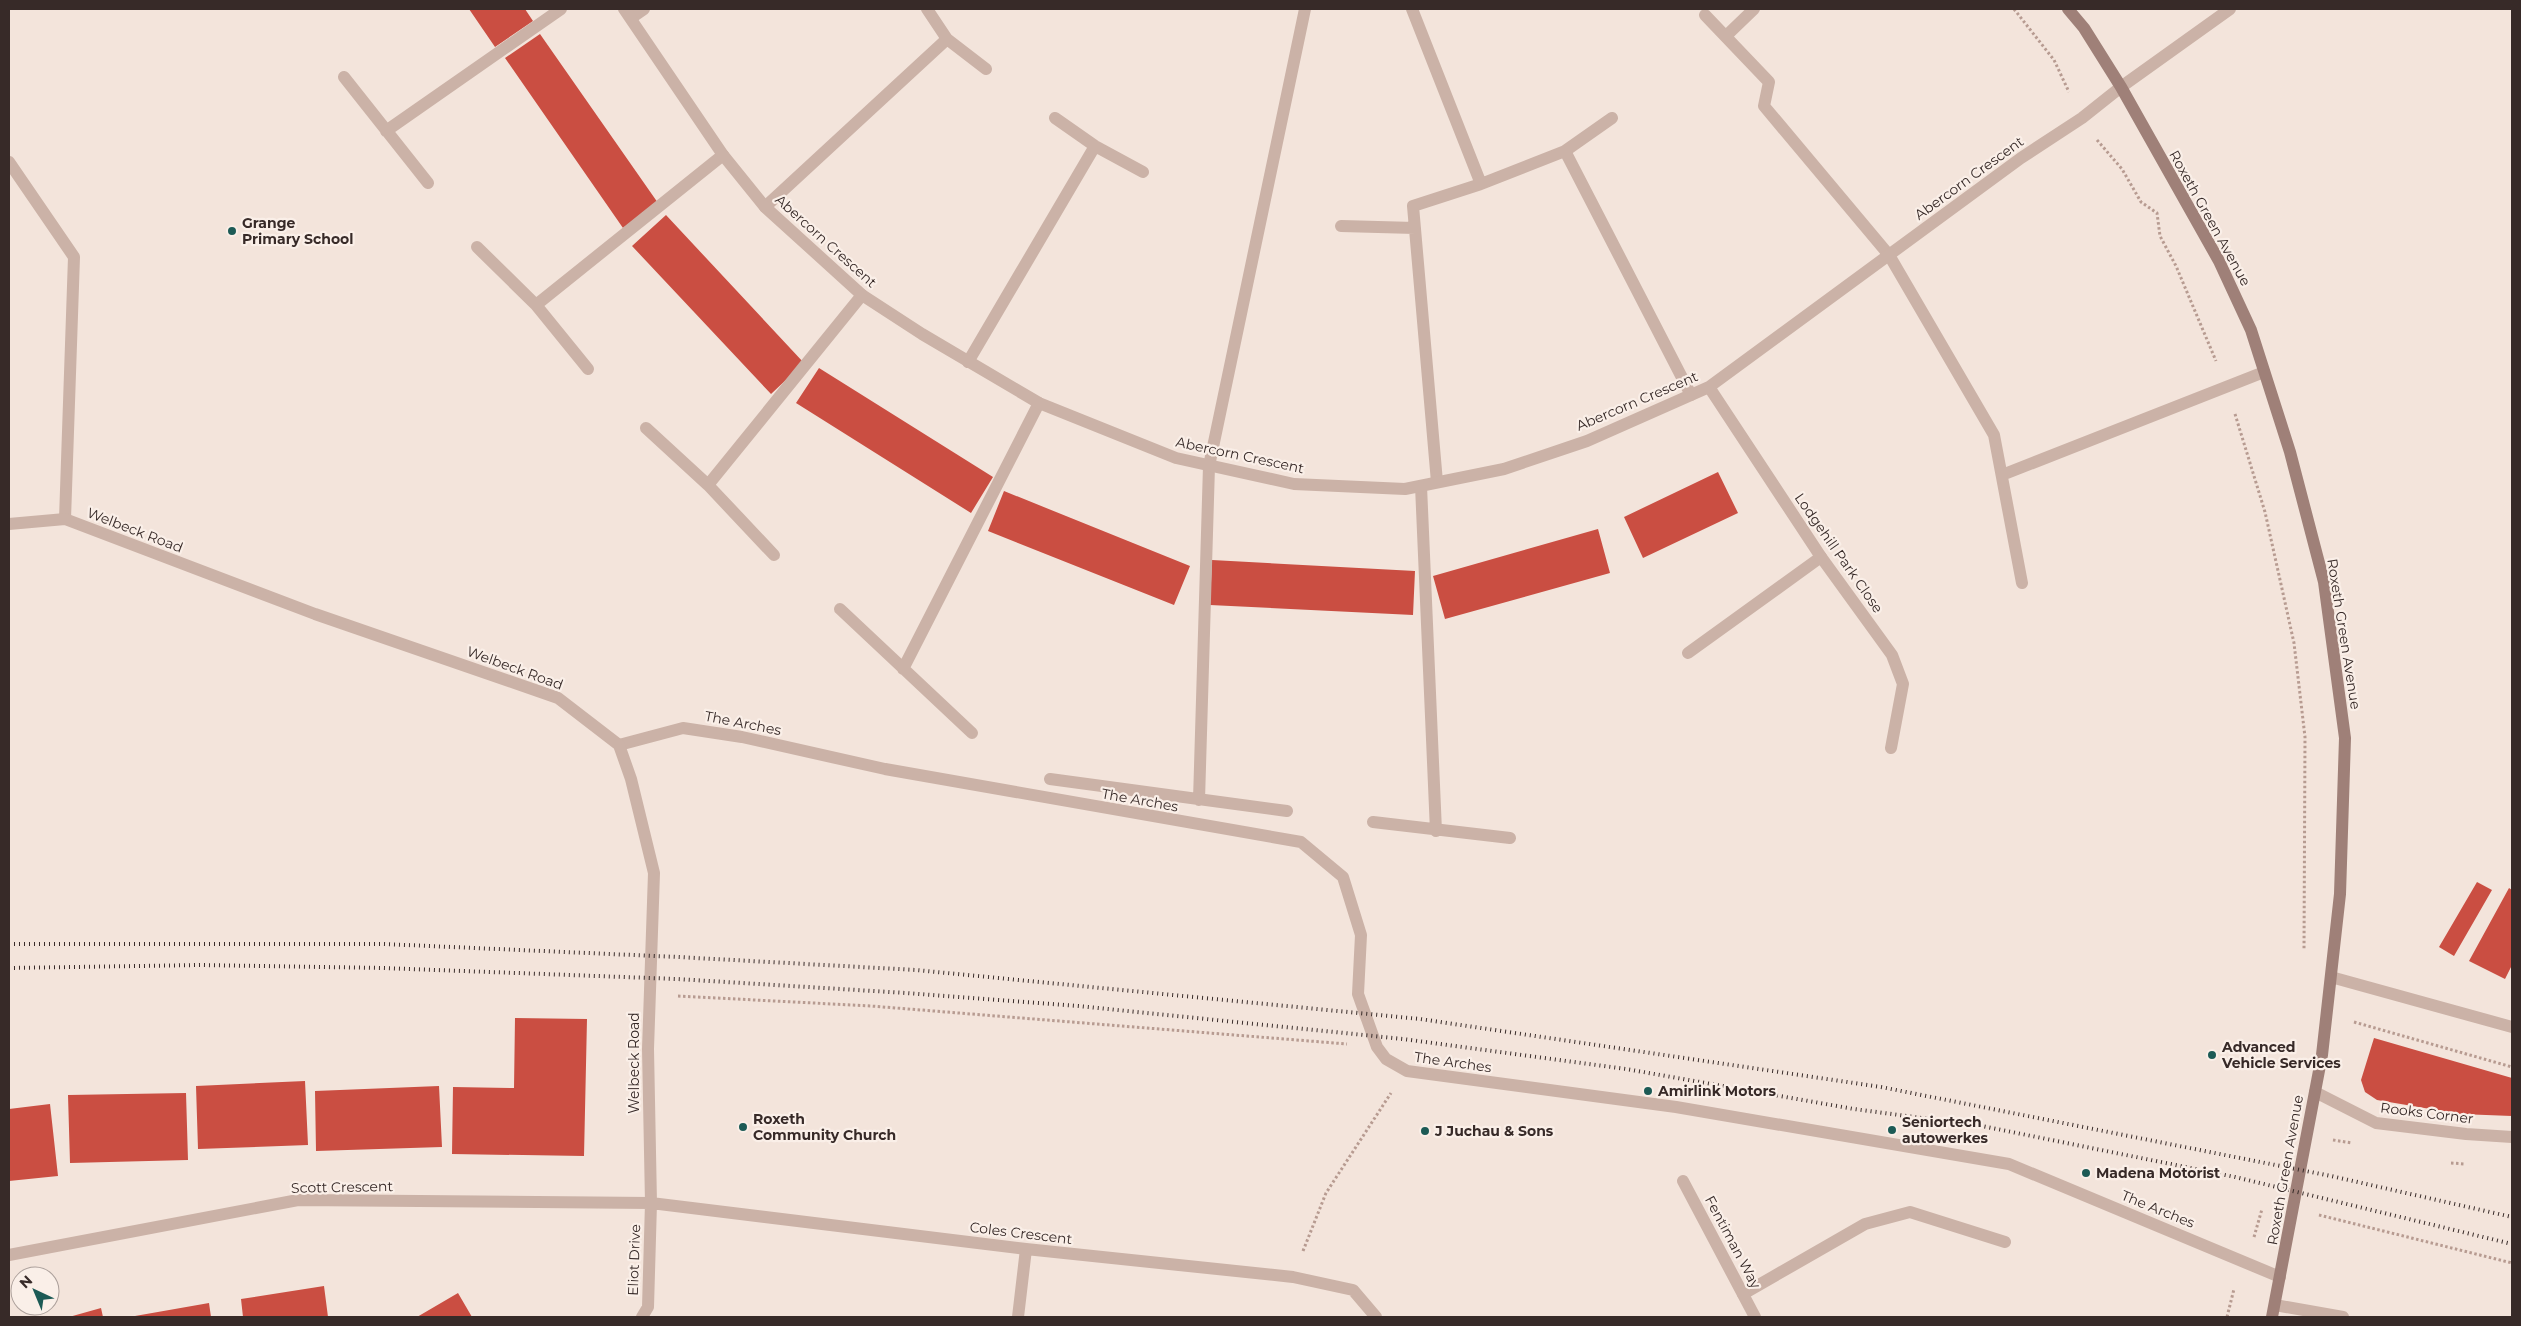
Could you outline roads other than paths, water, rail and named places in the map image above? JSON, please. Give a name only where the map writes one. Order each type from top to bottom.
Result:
[{"type":"street","points":[[386,130],[561,9]]},
{"type":"street","points":[[627,14],[644,9]]},
{"type":"street","points":[[927,9],[947,39],[986,69]]},
{"type":"street","points":[[1199,800],[1209,466],[1304,9]]},
{"type":"street","points":[[1412,9],[1481,184]]},
{"type":"street","points":[[1726,36],[1754,9]]},
{"type":"street","name":"Roxeth Green Avenue","points":[[2068,9],[2084,28],[2121,87],[2219,261],[2251,330],[2290,452],[2324,582],[2345,738],[2340,894],[2327,1014],[2315,1092],[2273,1311]]},
{"type":"street","name":"Abercorn Crescent","points":[[627,14],[723,155],[766,207],[862,296],[968,362],[1039,403],[1176,458],[1294,484],[1405,489],[1504,470],[1586,441],[1708,387],[2021,158],[2082,118],[2121,87],[2230,9]]},
{"type":"street","points":[[1705,14],[1769,82],[1764,106],[1889,255],[1994,434],[2022,583]]},
{"type":"street","points":[[766,207],[947,39]]},
{"type":"street","points":[[344,77],[428,183]]},
{"type":"street","points":[[1055,118],[1095,146],[1143,172]]},
{"type":"street","points":[[1437,482],[1413,206],[1481,184],[1565,151],[1612,118]]},
{"type":"street","points":[[968,362],[1095,146]]},
{"type":"street","points":[[1565,151],[1691,395]]},
{"type":"street","points":[[536,305],[723,155]]},
{"type":"street","points":[[9,162],[74,257],[65,519]]},
{"type":"street","points":[[1342,226],[1415,228]]},
{"type":"street","points":[[477,247],[536,305],[588,369]]},
{"type":"street","points":[[708,485],[862,296]]},
{"type":"street","points":[[2002,476],[2264,372]]},
{"type":"street","name":"Lodgehill Park Close","points":[[1708,387],[1821,557],[1892,655],[1903,684],[1891,748]]},
{"type":"street","points":[[903,669],[1039,403]]},
{"type":"street","points":[[646,428],[708,485],[774,555]]},
{"type":"street","points":[[1422,486],[1436,831]]},
{"type":"street","name":"Welbeck Road","points":[[9,524],[65,519],[315,614],[558,698],[619,745],[630,779],[654,873],[648,1049],[651,1203]]},
{"type":"street","points":[[1688,653],[1821,557]]},
{"type":"street","points":[[840,609],[972,733]]},
{"type":"street","name":"The Arches","points":[[619,745],[682,728],[742,737],[884,769],[1301,842],[1343,877],[1361,936],[1358,994],[1377,1047],[1386,1059],[1407,1071],[1676,1107],[2009,1164],[2280,1277]]},
{"type":"street","points":[[1050,780],[1287,811]]},
{"type":"street","points":[[1373,822],[1436,831],[1510,838]]},
{"type":"street","points":[[2331,977],[2512,1027]]},
{"type":"street","name":"Rooks Corner","points":[[2315,1092],[2376,1123],[2466,1134],[2512,1137]]},
{"type":"street","name":"Fentiman Way","points":[[1683,1181],[1755,1317]]},
{"type":"street","name":"Scott Crescent","points":[[9,1255],[298,1200],[651,1203]]},
{"type":"street","name":"Coles Crescent","points":[[651,1203],[1026,1250],[1293,1277],[1353,1290],[1376,1317]]},
{"type":"street","name":"Eliot Drive","points":[[642,1317],[648,1307],[651,1203]]},
{"type":"street","points":[[1743,1294],[1865,1224],[1910,1212],[2005,1242]]},
{"type":"street","points":[[1018,1317],[1026,1250]]},
{"type":"street","points":[[2273,1311],[2343,1317]]},
{"type":"railway","points":[[9,944],[384,944],[678,957],[916,970],[1420,1019],[1881,1087],[2331,1176],[2512,1217]]},
{"type":"railway","points":[[9,968],[201,965],[383,968],[677,979],[1078,1006],[1403,1039],[1626,1069],[1854,1109],[1982,1126],[2235,1177],[2512,1244]]},
{"type":"place","name":"Grange Primary School","points":[[232,231]]},
{"type":"place","name":"Advanced Vehicle Services","points":[[2212,1055]]},
{"type":"place","name":"Amirlink Motors","points":[[1648,1091]]},
{"type":"place","name":"Roxeth Community Church","points":[[743,1127]]},
{"type":"place","name":"Seniortech autowerkes","points":[[1892,1130]]},
{"type":"place","name":"J Juchau & Sons","points":[[1425,1131]]},
{"type":"place","name":"Madena Motorist","points":[[2086,1173]]}]
